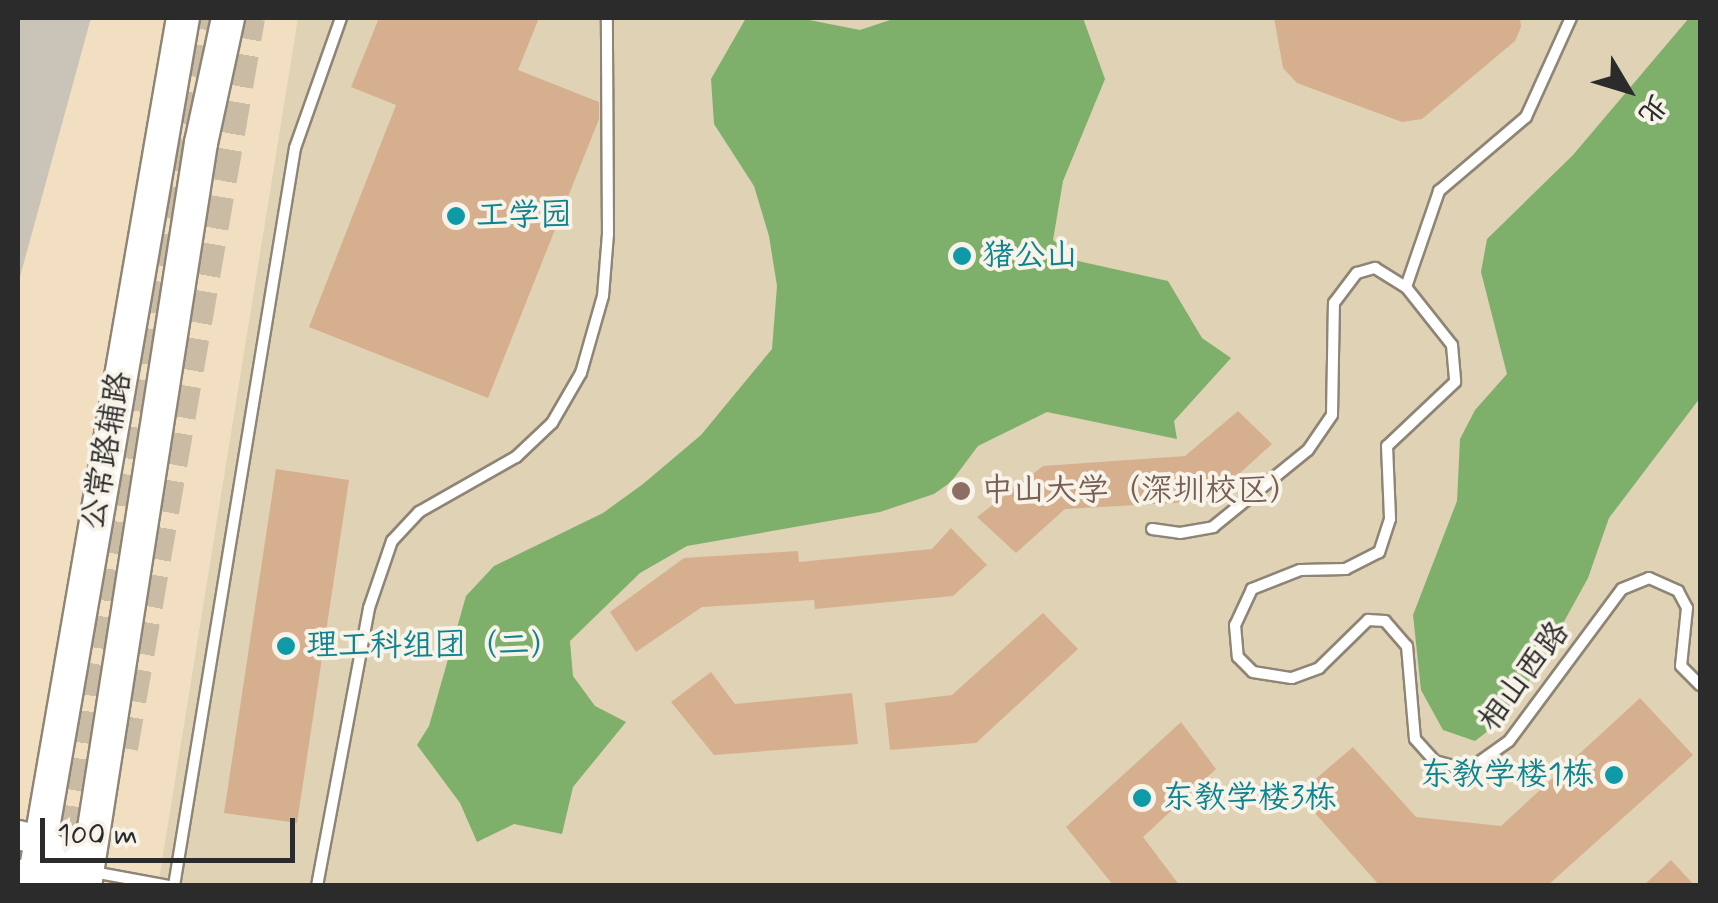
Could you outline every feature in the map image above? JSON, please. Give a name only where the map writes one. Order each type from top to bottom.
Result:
[{"type":"main road","name":"公常路辅路","points":[[28,879],[29,837],[183,18]]},
{"type":"main road","name":"公常路辅路","points":[[86,878],[201,143],[228,18]]},
{"type":"main road","points":[[29,837],[86,878]]},
{"type":"main road","points":[[28,879],[86,878]]},
{"type":"lane","points":[[86,878],[171,886],[294,148],[341,18]]},
{"type":"lane","points":[[317,886],[369,608],[392,541],[419,512],[516,458],[552,423],[580,373],[603,296],[608,234],[607,18]]},
{"type":"lane","points":[[1152,529],[1180,533],[1212,527],[1308,450],[1332,415],[1334,304],[1343,286],[1375,268],[1406,287],[1439,191],[1526,117],[1571,18]]},
{"type":"lane","name":"相山西路","points":[[1406,287],[1452,345],[1458,366],[1446,393],[1387,446],[1388,534],[1365,562],[1300,570],[1252,589],[1236,625],[1238,656],[1253,672],[1292,678],[1319,668],[1368,620],[1385,621],[1408,646],[1415,739],[1435,761],[1468,770],[1509,741],[1622,589],[1649,578],[1678,590],[1688,608],[1681,666],[1700,685]]},
{"type":"shaded area","points":[[18,18],[91,18],[18,284]]},
{"type":"shaded area","name":"中山大学（深圳校区）","points":[[298,18],[1700,18],[1700,885],[158,886]]},
{"type":"green space","points":[[746,18],[799,18],[860,30],[896,18],[1083,18],[1105,79],[1063,181],[1053,240],[1078,261],[1168,281],[1202,338],[1231,358],[1174,421],[1177,439],[1047,412],[978,446],[951,482],[934,494],[880,512],[687,546],[640,573],[570,641],[573,676],[595,706],[626,722],[573,787],[562,834],[514,824],[477,842],[460,803],[417,745],[429,726],[466,596],[494,566],[603,513],[643,484],[701,435],[772,349],[777,286],[769,236],[754,186],[714,124],[711,79]]},
{"type":"green space","points":[[1689,18],[1700,18],[1700,398],[1609,518],[1588,578],[1539,667],[1501,721],[1475,741],[1443,730],[1421,690],[1413,615],[1457,501],[1460,439],[1475,410],[1507,374],[1481,272],[1487,239],[1573,155]]},
{"type":"building","name":"工学园","points":[[379,18],[539,18],[518,70],[599,102],[599,119],[488,398],[309,327],[396,105],[351,87]]},
{"type":"building","points":[[1274,18],[1520,18],[1521,27],[1515,41],[1422,119],[1402,122],[1297,83],[1283,68]]},
{"type":"building","points":[[1238,411],[1272,444],[1209,501],[1065,509],[1016,553],[977,517],[1043,466],[1185,456]]},
{"type":"building","name":"理工科组团（二）","points":[[276,469],[349,480],[297,823],[224,813]]},
{"type":"building","points":[[951,528],[987,565],[953,596],[815,609],[814,600],[702,607],[636,652],[610,612],[684,558],[798,551],[799,562],[932,549]]},
{"type":"building","points":[[1043,613],[1078,649],[976,743],[890,750],[885,703],[952,695]]},
{"type":"building","points":[[711,672],[735,704],[852,693],[858,744],[714,755],[671,702]]},
{"type":"building","name":"东教学楼1栋","points":[[1640,698],[1693,755],[1547,886],[1380,886],[1298,794],[1353,747],[1416,817],[1501,826]]},
{"type":"building","name":"东教学楼3栋","points":[[1181,722],[1216,769],[1143,837],[1180,886],[1114,886],[1066,827]]},
{"type":"building","points":[[1671,860],[1695,886],[1643,886]]},
{"type":"tunnel","points":[[66,886],[143,360],[202,18]]},
{"type":"tunnel","points":[[122,748],[249,18]]},
{"type":"place","name":"工学园","points":[[456,216]]},
{"type":"place","name":"猪公山","points":[[962,256]]},
{"type":"place","name":"中山大学（深圳校区）","points":[[961,491]]},
{"type":"place","name":"理工科组团（二）","points":[[286,646]]},
{"type":"place","name":"东教学楼1栋","points":[[1614,775]]},
{"type":"place","name":"东教学楼3栋","points":[[1142,798]]}]
